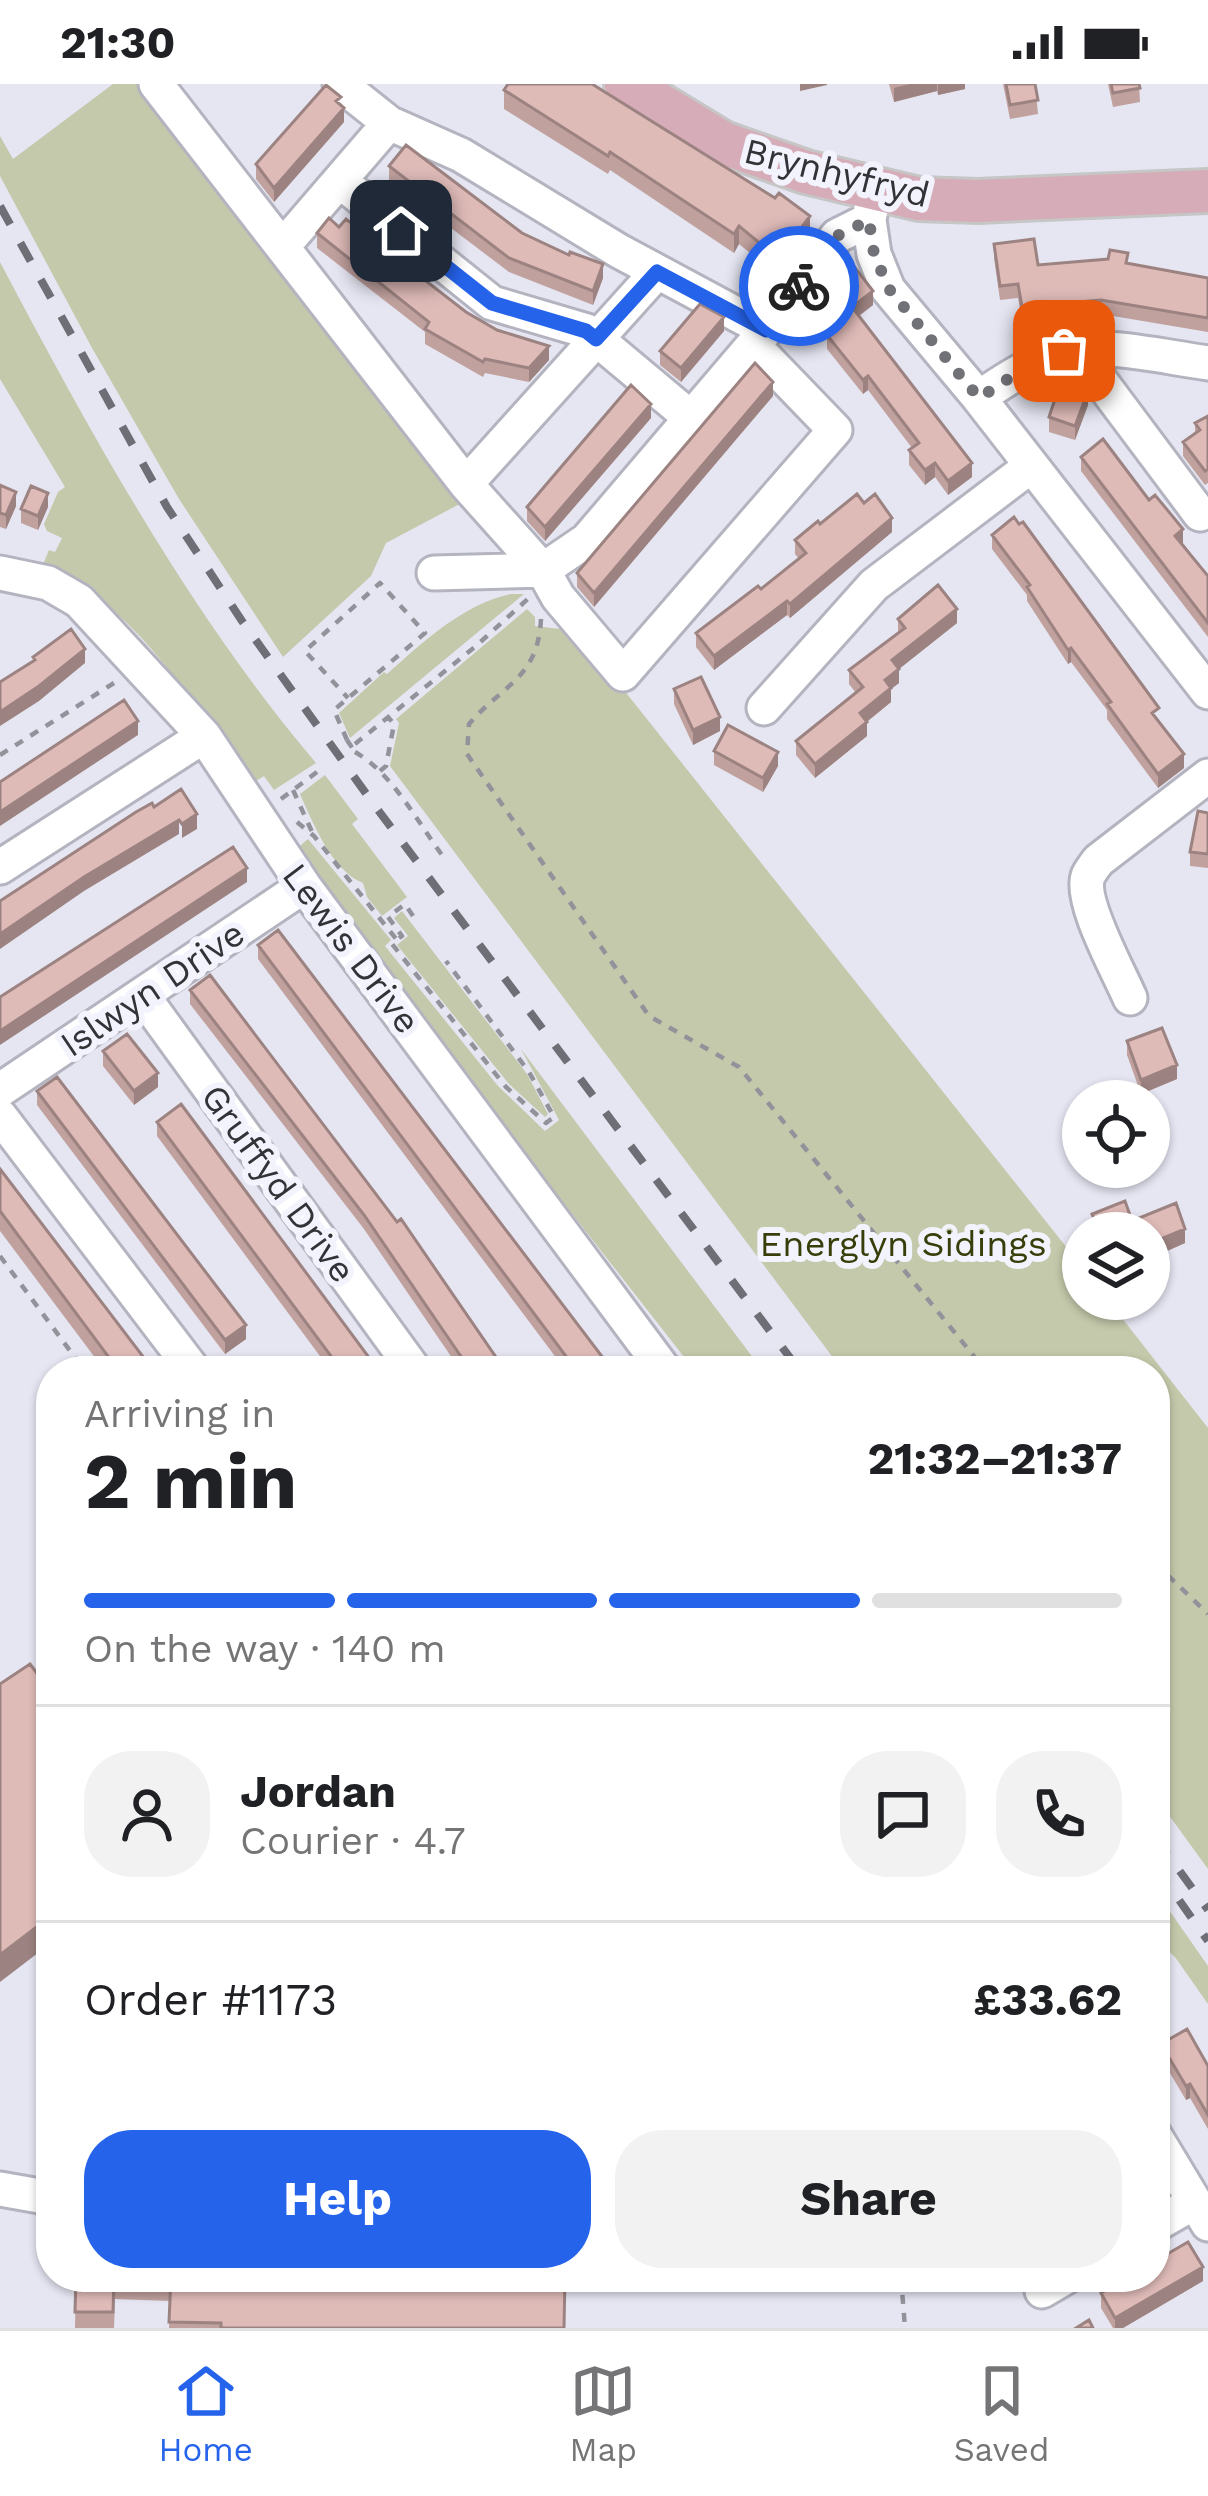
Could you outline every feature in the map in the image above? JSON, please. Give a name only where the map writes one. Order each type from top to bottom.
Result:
[{"type":"main road","name":"Brynhyfryd","points":[[626,84],[723,143],[806,172],[872,204],[1208,191]]},
{"type":"street","points":[[156,84],[466,484],[543,570],[558,598],[623,674],[835,430],[759,338],[461,155],[389,122],[340,84]]},
{"type":"street","points":[[284,245],[389,122]]},
{"type":"street","points":[[341,182],[492,303],[586,331],[691,418]]},
{"type":"street","points":[[434,572],[543,570],[587,540],[759,338],[837,236],[872,204]]},
{"type":"street","points":[[872,204],[874,254],[889,289],[1208,692]]},
{"type":"street","points":[[466,484],[657,272]]},
{"type":"street","points":[[979,398],[1034,362],[1082,348],[1208,363]]},
{"type":"street","points":[[1082,348],[1093,371],[1200,514]]},
{"type":"street","points":[[764,708],[874,585],[1031,466]]},
{"type":"street","name":"Lewis Drive","points":[[1,581],[48,583],[79,601],[204,736],[266,810],[304,886],[654,1356]]},
{"type":"street","points":[[0,867],[204,736]]},
{"type":"street","points":[[1130,998],[1090,908],[1088,875],[1114,848],[1208,776]]},
{"type":"street","name":"Islwyn Drive","points":[[0,1090],[304,886]]},
{"type":"street","name":"Gruffyd Drive","points":[[142,995],[405,1356]]},
{"type":"street","points":[[0,1116],[183,1356]]},
{"type":"street","points":[[1170,2161],[1201,2213],[1170,2221]]},
{"type":"street","points":[[0,2189],[36,2195]]},
{"type":"path","points":[[348,698],[305,651],[380,583],[425,633],[334,710],[352,745],[379,771],[442,855],[436,859]]},
{"type":"path","points":[[352,745],[536,592],[541,627],[534,657],[522,677],[469,724],[466,754],[649,1016],[739,1067],[974,1356]]},
{"type":"path","points":[[0,755],[139,667]]},
{"type":"path","points":[[379,771],[386,766],[394,724],[388,717]]},
{"type":"path","points":[[314,836],[266,810],[321,769]]},
{"type":"path","points":[[292,790],[314,836],[398,940]]},
{"type":"path","points":[[416,919],[405,904],[388,917],[402,936],[392,944],[492,1069],[546,1123],[554,1117],[529,1072],[446,961]]},
{"type":"path","points":[[0,1256],[74,1356]]},
{"type":"path","points":[[1170,1577],[1208,1614]]},
{"type":"path","points":[[902,2292],[905,2328]]},
{"type":"green space","points":[[113,84],[139,84],[471,498],[386,543],[371,576],[283,657],[179,499],[0,176],[0,136],[13,159]]},
{"type":"green space","points":[[0,262],[70,393],[184,584],[316,763],[274,790],[264,776],[251,784],[185,691],[134,630],[75,582],[42,567],[49,550],[55,552],[62,538],[47,531],[44,524],[58,492],[65,487],[0,379]]},
{"type":"green space","points":[[511,594],[524,594],[350,738],[339,713],[384,672],[460,615]]},
{"type":"green space","name":"Energlyn Sidings","points":[[527,609],[535,617],[535,626],[577,631],[1062,1242],[1062,1320],[1123,1320],[1152,1356],[832,1356],[390,766],[396,719]]},
{"type":"green space","points":[[325,775],[358,819],[352,824],[407,897],[382,916],[363,883],[333,857],[300,794]]},
{"type":"green space","points":[[308,839],[391,940],[385,946],[498,1086],[545,1131],[559,1120],[521,1049],[752,1356],[683,1356],[295,850]]},
{"type":"green space","points":[[402,911],[527,1074],[548,1114],[545,1117],[509,1084],[397,945],[408,936],[394,918]]},
{"type":"green space","name":"Energlyn Sidings","points":[[1170,1379],[1208,1428],[1208,1869],[1170,1817]]},
{"type":"green space","points":[[1170,1912],[1208,1966],[1208,2004],[1170,1952]]},
{"type":"building","points":[[508,84],[592,84],[775,198],[779,193],[810,216],[791,242],[786,239],[773,254],[739,226],[734,234],[610,152],[608,156],[504,90]]},
{"type":"building","points":[[1006,84],[1035,84],[1038,100],[1010,105]]},
{"type":"building","points":[[1111,84],[1139,84],[1140,88],[1113,93]]},
{"type":"building","points":[[326,85],[341,97],[336,101],[344,108],[274,188],[256,164]]},
{"type":"building","points":[[406,145],[522,233],[569,255],[603,264],[593,291],[509,258],[389,166]]},
{"type":"building","points":[[329,218],[339,227],[346,219],[466,312],[497,330],[549,346],[529,368],[483,362],[425,329],[429,322],[317,233]]},
{"type":"building","points":[[1034,239],[1038,265],[1108,259],[1110,250],[1128,253],[1126,263],[1208,278],[1208,318],[1101,300],[1022,307],[1018,284],[1000,286],[994,244]]},
{"type":"building","points":[[846,256],[873,291],[852,307],[972,463],[948,481],[935,463],[925,470],[909,450],[919,443],[868,376],[863,380],[827,335],[833,331],[808,299],[820,289],[816,284],[826,271]]},
{"type":"building","points":[[700,304],[724,317],[681,368],[660,351]]},
{"type":"building","points":[[755,363],[773,382],[594,593],[577,573]]},
{"type":"building","points":[[1061,381],[1088,391],[1075,426],[1049,417]]},
{"type":"building","points":[[631,385],[651,404],[545,527],[527,507]]},
{"type":"building","points":[[1208,416],[1205,471],[1183,442],[1200,430],[1195,423]]},
{"type":"building","points":[[1103,439],[1149,500],[1155,495],[1183,529],[1175,536],[1208,576],[1208,623],[1081,457]]},
{"type":"building","points":[[0,485],[16,492],[6,515],[0,513]]},
{"type":"building","points":[[31,486],[48,493],[38,516],[21,509]]},
{"type":"building","points":[[857,494],[864,503],[875,494],[892,518],[790,604],[787,601],[714,656],[696,633],[806,553],[795,540]]},
{"type":"building","points":[[1014,517],[1019,524],[1023,522],[1159,708],[1152,713],[1184,754],[1158,774],[992,535]]},
{"type":"building","points":[[938,585],[957,609],[892,660],[899,669],[885,680],[891,688],[860,713],[867,722],[815,764],[796,741],[863,687],[849,670],[905,628],[898,619]]},
{"type":"building","points":[[71,629],[85,649],[0,712],[0,682]]},
{"type":"building","points":[[701,677],[720,717],[693,730],[674,689]]},
{"type":"building","points":[[124,700],[138,721],[0,812],[0,782]]},
{"type":"building","points":[[728,725],[778,752],[763,778],[714,751]]},
{"type":"building","points":[[181,789],[197,814],[84,877],[0,934],[0,901],[136,812],[152,803],[154,807]]},
{"type":"building","points":[[1198,811],[1208,813],[1208,854],[1190,852]]},
{"type":"building","points":[[233,847],[247,868],[0,1031],[0,997]]},
{"type":"building","points":[[278,930],[602,1356],[566,1356],[258,945]]},
{"type":"building","points":[[210,975],[397,1222],[401,1219],[495,1356],[461,1356],[364,1215],[190,990]]},
{"type":"building","points":[[1162,1028],[1177,1065],[1141,1080],[1127,1041]]},
{"type":"building","points":[[127,1034],[158,1073],[134,1091],[103,1051]]},
{"type":"building","points":[[57,1077],[246,1325],[225,1340],[37,1091]]},
{"type":"building","points":[[181,1104],[368,1356],[331,1356],[157,1122]]},
{"type":"building","points":[[0,1169],[143,1356],[108,1356],[0,1211]]},
{"type":"building","points":[[1125,1201],[1129,1212],[1097,1212]]},
{"type":"building","points":[[1176,1203],[1185,1229],[1170,1235],[1170,1212],[1154,1212]]},
{"type":"building","points":[[30,1664],[36,1672],[36,1927],[0,1955],[0,1684]]},
{"type":"building","points":[[1187,2029],[1208,2066],[1208,2115],[1170,2059],[1170,2039]]},
{"type":"building","points":[[1188,2242],[1203,2267],[1170,2286],[1170,2252]]},
{"type":"building","points":[[76,2292],[114,2292],[113,2312],[75,2312]]},
{"type":"building","points":[[170,2292],[565,2292],[564,2328],[221,2328],[221,2323],[169,2322]]},
{"type":"building","points":[[1103,2292],[1160,2292],[1115,2318]]},
{"type":"railway","points":[[0,206],[167,507],[242,621],[375,806],[789,1356]]},
{"type":"railway","points":[[1170,1858],[1208,1910]]},
{"type":"railway","points":[[1170,1887],[1208,1941]]},
{"type":"way so far","points":[[799,286],[837,236],[869,220],[874,254],[889,289],[979,398],[1034,362],[1064,351]]},
{"type":"route","points":[[401,231],[492,303],[586,331],[596,339],[657,272],[766,330],[799,286]]}]
